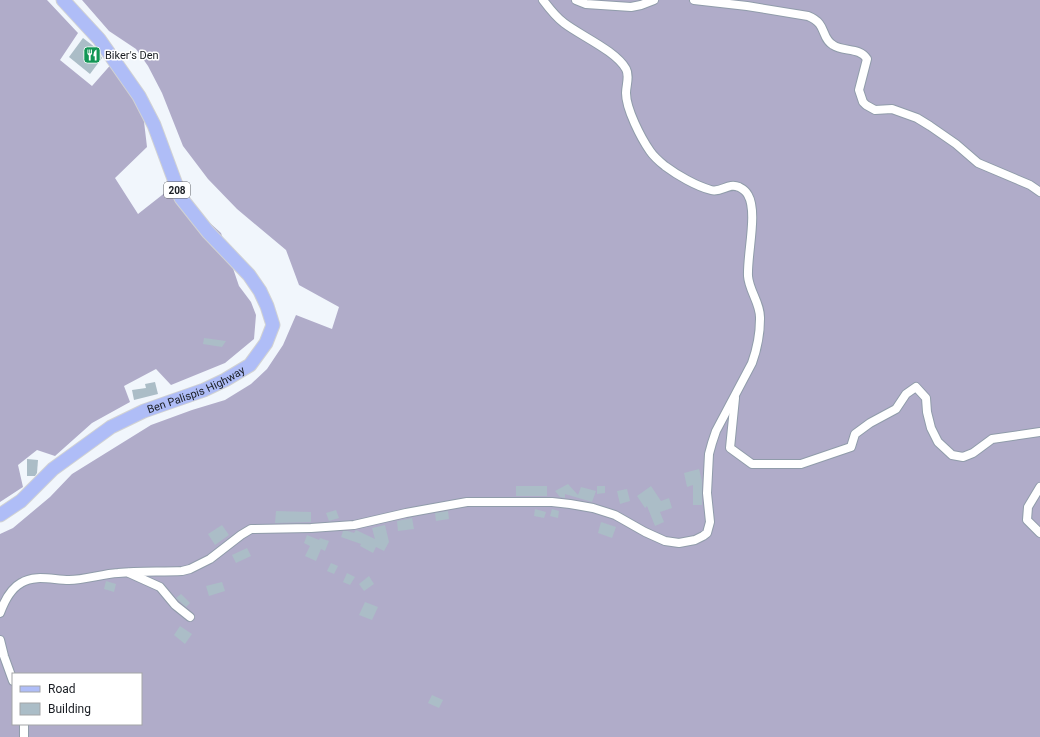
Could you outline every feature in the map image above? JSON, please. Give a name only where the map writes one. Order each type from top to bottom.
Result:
[{"type":"main road","name":"Ben Palispis Highway","points":[[0,515],[21,502],[53,469],[111,427],[144,410],[204,390],[225,380],[250,364],[266,343],[273,325],[260,291],[249,275],[208,232],[180,198],[154,126],[139,96],[99,39],[63,0]]},
{"type":"street","points":[[0,613],[6,598],[14,588],[33,578],[77,579],[103,574],[126,572],[174,572],[190,569],[210,558],[251,529],[311,528],[354,525],[467,502],[552,502],[593,508],[615,515],[645,532],[665,540],[679,543],[695,540],[707,533],[710,522],[707,493],[712,444],[716,431],[752,363],[756,352],[760,313],[750,286],[748,275],[753,212],[750,199],[743,190],[734,185],[726,186],[718,191],[710,190],[675,173],[655,157],[635,124],[626,93],[628,74],[623,64],[615,56],[562,21],[543,0]]},
{"type":"street","points":[[576,0],[586,4],[631,7],[654,0]]},
{"type":"street","points":[[694,0],[747,6],[808,16],[815,19],[822,25],[826,38],[833,45],[846,50],[858,52],[867,59],[859,90],[863,102],[866,105],[875,110],[892,109],[916,118],[956,144],[978,163],[1030,185],[1040,192]]},
{"type":"street","points":[[736,394],[730,448],[752,464],[801,464],[851,447],[855,434],[870,423],[896,408],[906,394],[916,387],[926,398],[927,412],[931,428],[938,442],[952,455],[963,457],[973,453],[992,439],[1040,432]]},
{"type":"street","points":[[1040,487],[1028,507],[1026,520],[1040,533]]},
{"type":"street","points":[[126,572],[160,587],[175,605],[190,617]]},
{"type":"street","points":[[0,640],[12,678]]},
{"type":"street","points":[[24,725],[24,737]]},
{"type":"shaded area","points":[[0,0],[47,0],[78,33],[60,60],[92,86],[114,61],[128,91],[143,113],[147,147],[115,178],[138,214],[171,188],[221,233],[239,286],[251,302],[256,315],[254,339],[225,363],[171,385],[156,369],[124,386],[130,402],[92,423],[55,456],[37,450],[18,465],[23,487],[0,502]]},
{"type":"shaded area","points":[[82,0],[1040,0],[1040,737],[0,737],[0,534],[13,528],[50,497],[72,474],[151,425],[225,400],[251,384],[267,369],[283,345],[296,315],[332,329],[339,307],[299,285],[286,250],[237,209],[208,179],[183,146],[162,93],[148,66],[136,49],[109,31]]},
{"type":"building","points":[[83,38],[96,48],[102,58],[90,74],[69,57]]},
{"type":"building","points":[[204,338],[226,341],[222,347],[203,344]]},
{"type":"building","points":[[155,382],[158,394],[134,400],[132,390],[146,388],[145,384]]},
{"type":"building","points":[[27,459],[38,460],[37,473],[35,476],[27,476]]},
{"type":"building","points":[[699,469],[702,481],[702,505],[693,505],[693,485],[687,487],[684,473]]},
{"type":"building","points":[[568,484],[578,495],[581,487],[596,491],[592,502],[565,494],[565,498],[560,497],[555,491]]},
{"type":"building","points":[[516,486],[547,486],[547,496],[516,496]]},
{"type":"building","points":[[597,486],[605,486],[605,493],[597,494]]},
{"type":"building","points":[[651,486],[661,501],[669,498],[672,508],[660,512],[664,522],[655,526],[647,506],[645,508],[637,496]]},
{"type":"building","points":[[627,489],[630,501],[620,504],[617,491]]},
{"type":"building","points":[[535,509],[546,512],[544,518],[534,516]]},
{"type":"building","points":[[552,509],[559,511],[558,518],[550,516]]},
{"type":"building","points":[[336,510],[339,518],[329,521],[326,513]]},
{"type":"building","points":[[276,511],[311,512],[311,522],[275,523]]},
{"type":"building","points":[[448,511],[449,519],[436,521],[435,513]]},
{"type":"building","points":[[412,518],[414,529],[398,531],[397,521]]},
{"type":"building","points":[[601,522],[616,527],[612,538],[598,533]]},
{"type":"building","points":[[222,525],[229,535],[215,545],[208,534]]},
{"type":"building","points":[[385,525],[389,542],[384,551],[376,547],[373,553],[360,546],[361,544],[341,537],[343,531],[354,533],[356,530],[375,539],[372,528]]},
{"type":"building","points":[[307,535],[319,540],[320,538],[329,541],[325,551],[321,549],[316,561],[305,556],[310,546],[304,543]]},
{"type":"building","points":[[247,548],[251,556],[236,563],[232,555]]},
{"type":"building","points":[[331,563],[338,566],[334,574],[327,571]]},
{"type":"building","points":[[347,573],[355,577],[350,585],[343,582]]},
{"type":"building","points":[[369,576],[374,584],[364,591],[359,584]]},
{"type":"building","points":[[106,581],[116,584],[114,592],[104,589]]},
{"type":"building","points":[[222,582],[225,591],[209,596],[206,586]]},
{"type":"building","points":[[181,594],[190,603],[186,607],[176,598]]},
{"type":"building","points":[[365,602],[378,607],[372,620],[359,615]]},
{"type":"building","points":[[180,626],[192,634],[185,644],[174,635]]},
{"type":"building","points":[[432,695],[443,700],[439,708],[428,703]]},
{"type":"place","name":"Biker's Den","points":[[92,55]]}]
